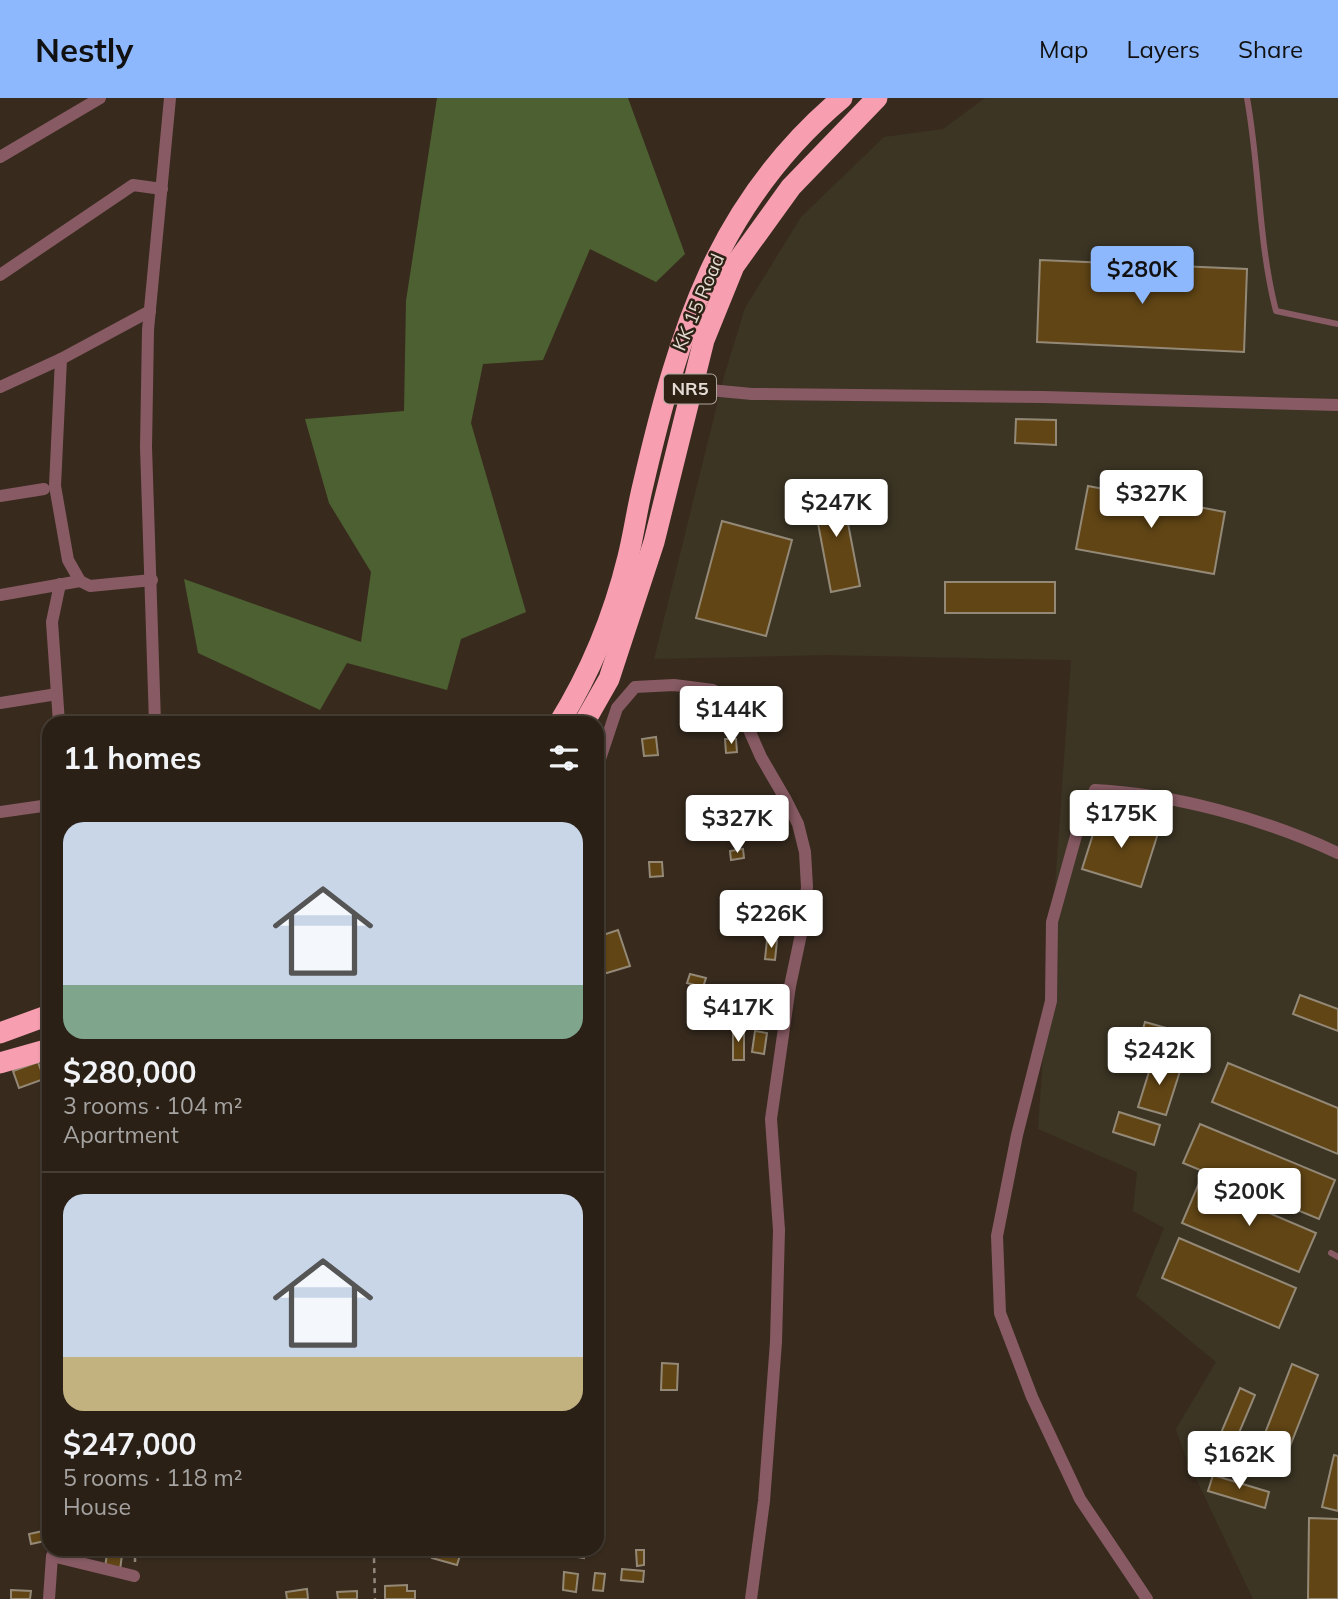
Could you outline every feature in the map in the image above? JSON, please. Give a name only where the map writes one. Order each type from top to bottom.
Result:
[{"type":"highway","name":"KK 15 Road","points":[[564,716],[577,695],[628,559],[667,386],[688,318],[715,257],[780,159],[842,98]]},
{"type":"highway","name":"KK 15 Road","points":[[588,716],[609,678],[654,542],[704,340],[734,266],[791,187],[877,98]]},
{"type":"highway","points":[[0,1033],[42,1017]]},
{"type":"highway","points":[[0,1063],[42,1051]]},
{"type":"street","points":[[0,157],[100,98]]},
{"type":"street","points":[[155,716],[146,447],[150,311],[170,98]]},
{"type":"street","points":[[0,275],[133,185],[162,188]]},
{"type":"street","points":[[0,387],[61,359],[150,311]]},
{"type":"street","points":[[61,359],[55,486],[68,560],[80,580],[90,586],[152,580]]},
{"type":"street","points":[[667,386],[752,394],[1043,397],[1338,405]]},
{"type":"street","points":[[0,496],[44,489]]},
{"type":"street","points":[[0,595],[80,580]]},
{"type":"street","points":[[59,716],[52,622],[60,584]]},
{"type":"street","points":[[604,747],[617,708],[635,687],[674,685],[713,690],[727,697],[746,723],[761,757],[799,824],[805,852],[807,887],[804,920],[790,986],[771,1119],[779,1230],[776,1342],[764,1501],[751,1599]]},
{"type":"street","points":[[0,703],[57,694]]},
{"type":"street","points":[[1147,1599],[1080,1499],[1032,1396],[1000,1313],[997,1236],[1017,1135],[1051,1001],[1052,922],[1079,825],[1095,790],[1139,792],[1234,815],[1338,853]]},
{"type":"street","points":[[0,812],[42,806]]},
{"type":"street","points":[[48,1599],[52,1556],[135,1576]]},
{"type":"lane","points":[[1247,98],[1254,136],[1265,270],[1276,311],[1338,324]]},
{"type":"path","points":[[373,1556],[375,1599]]},
{"type":"shaded area","points":[[985,98],[1338,98],[1338,1599],[1253,1599],[1185,1455],[1176,1429],[1216,1362],[1136,1296],[1164,1228],[1133,1211],[1137,1172],[1038,1129],[1071,660],[826,655],[654,659],[725,373],[745,308],[801,217],[884,137],[943,129]]},
{"type":"green space","points":[[437,98],[628,98],[685,254],[656,282],[590,249],[543,360],[483,364],[471,423],[526,612],[461,639],[447,690],[347,663],[320,710],[198,653],[184,579],[361,642],[371,572],[329,503],[305,419],[404,411],[406,301]]},
{"type":"building","points":[[1040,260],[1247,269],[1244,352],[1037,342]]},
{"type":"building","points":[[1016,419],[1056,420],[1056,445],[1015,443]]},
{"type":"building","points":[[1088,486],[1225,512],[1214,574],[1076,549]]},
{"type":"building","points":[[841,487],[860,586],[831,592],[812,492]]},
{"type":"building","points":[[722,521],[792,540],[766,636],[696,618]]},
{"type":"building","points":[[945,582],[1055,582],[1055,613],[945,613]]},
{"type":"building","points":[[656,737],[658,755],[644,756],[642,739]]},
{"type":"building","points":[[725,739],[736,739],[737,752],[726,753]]},
{"type":"building","points":[[1100,812],[1159,830],[1141,887],[1082,869]]},
{"type":"building","points":[[743,849],[744,858],[731,860],[730,851]]},
{"type":"building","points":[[649,862],[662,862],[663,876],[650,877]]},
{"type":"building","points":[[618,930],[630,966],[604,974],[604,935]]},
{"type":"building","points":[[767,940],[777,941],[775,960],[765,959]]},
{"type":"building","points":[[690,974],[706,978],[703,987],[687,983]]},
{"type":"building","points":[[1300,995],[1338,1009],[1338,1031],[1293,1014]]},
{"type":"building","points":[[1145,1022],[1191,1035],[1185,1056],[1139,1043]]},
{"type":"building","points":[[733,1029],[744,1029],[744,1060],[733,1060]]},
{"type":"building","points":[[755,1031],[767,1033],[764,1054],[752,1052]]},
{"type":"building","points":[[1153,1059],[1181,1068],[1166,1115],[1138,1107]]},
{"type":"building","points":[[38,1062],[42,1080],[19,1088],[13,1071]]},
{"type":"building","points":[[1228,1063],[1338,1108],[1338,1154],[1212,1102]]},
{"type":"building","points":[[1119,1112],[1160,1125],[1154,1145],[1113,1132]]},
{"type":"building","points":[[1200,1124],[1335,1180],[1319,1219],[1183,1163]]},
{"type":"building","points":[[1199,1183],[1316,1233],[1299,1272],[1182,1223]]},
{"type":"building","points":[[1179,1238],[1296,1288],[1279,1328],[1162,1278]]},
{"type":"building","points":[[662,1363],[678,1364],[677,1390],[661,1390]]},
{"type":"building","points":[[1292,1364],[1318,1375],[1281,1469],[1255,1459]]},
{"type":"building","points":[[1240,1388],[1255,1395],[1233,1447],[1218,1440]]},
{"type":"building","points":[[1334,1455],[1338,1456],[1338,1511],[1322,1507]]},
{"type":"building","points":[[1213,1475],[1269,1492],[1265,1508],[1208,1491]]},
{"type":"building","points":[[1309,1518],[1338,1519],[1338,1599],[1308,1599]]},
{"type":"building","points":[[42,1531],[42,1542],[31,1544],[29,1534]]},
{"type":"building","points":[[636,1550],[644,1550],[644,1565],[637,1566]]},
{"type":"building","points":[[107,1556],[122,1556],[120,1570],[105,1568]]},
{"type":"building","points":[[432,1556],[460,1556],[457,1565]]},
{"type":"building","points":[[622,1569],[644,1571],[643,1582],[621,1580]]},
{"type":"building","points":[[564,1572],[578,1574],[576,1592],[563,1590]]},
{"type":"building","points":[[595,1573],[605,1574],[603,1591],[593,1590]]},
{"type":"building","points":[[407,1585],[407,1591],[415,1591],[415,1599],[385,1599],[385,1586]]},
{"type":"building","points":[[307,1589],[308,1599],[287,1599],[286,1592]]},
{"type":"building","points":[[11,1590],[31,1591],[30,1599],[11,1599]]},
{"type":"building","points":[[357,1591],[357,1599],[338,1599],[337,1592]]}]
